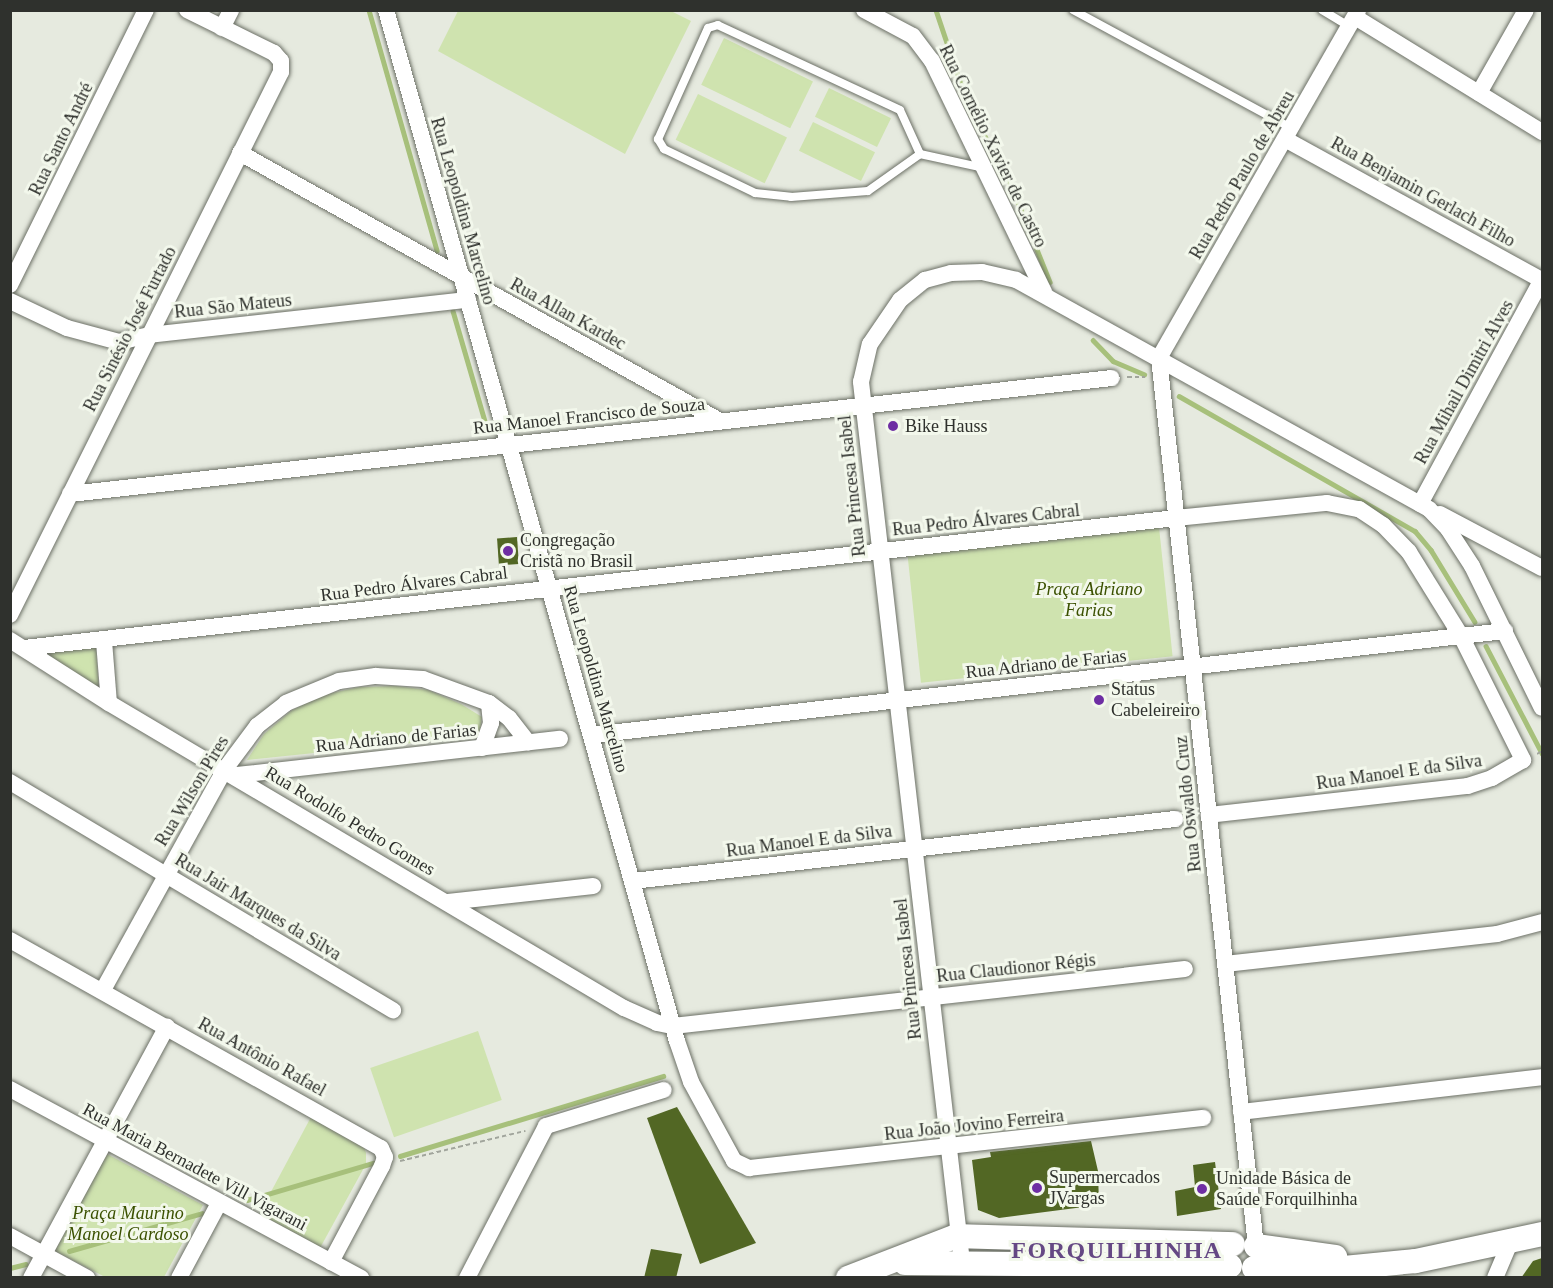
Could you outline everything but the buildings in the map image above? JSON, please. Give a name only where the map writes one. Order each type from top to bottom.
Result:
[{"type":"main road","points":[[888,1264],[962,1262],[1105,1265],[1240,1262],[1388,1264],[1542,1234]]},
{"type":"main road","points":[[848,1278],[957,1236],[1106,1239],[1240,1262]]},
{"type":"main road","points":[[1105,1265],[1106,1239]]},
{"type":"street","name":"Rua Santo André","points":[[10,285],[146,10]]},
{"type":"street","points":[[187,10],[222,28],[231,10]]},
{"type":"street","name":"Rua Leopoldina Marcelino","points":[[386,10],[673,1026],[691,1082],[707,1115],[734,1161],[749,1168]]},
{"type":"street","name":"Rua Cornélio Xavier de Castro","points":[[864,10],[913,36],[922,45],[1044,292]]},
{"type":"street","points":[[1479,93],[1526,10]]},
{"type":"street","points":[[1354,18],[1542,132]]},
{"type":"street","name":"Rua Pedro Paulo de Abreu","points":[[1159,358],[1354,18]]},
{"type":"street","name":"Rua Sinésio José Furtado","points":[[10,615],[281,72],[281,61],[274,53],[222,28]]},
{"type":"street","name":"Rua Benjamin Gerlach Filho","points":[[1288,134],[1542,280]]},
{"type":"street","name":"Rua Allan Kardec","points":[[240,153],[720,421]]},
{"type":"street","name":"Rua Princesa Isabel","points":[[962,1262],[957,1236],[863,405],[861,369],[870,344],[887,314],[925,280],[951,273],[982,272],[1044,292],[1425,506],[1542,568]]},
{"type":"street","name":"Rua Mihail Dimitri Alves","points":[[1425,506],[1542,280]]},
{"type":"street","name":"Rua São Mateus","points":[[10,302],[67,328],[108,340],[128,341],[149,335],[468,300]]},
{"type":"street","name":"Rua Oswaldo Cruz","points":[[1159,358],[1241,1112],[1240,1262]]},
{"type":"street","name":"Rua Manoel Francisco de Souza","points":[[70,494],[1112,378]]},
{"type":"street","name":"Rua Pedro Álvares Cabral","points":[[17,644],[104,641],[550,587],[1327,503],[1348,504],[1370,515],[1397,538],[1461,636]]},
{"type":"street","points":[[1425,506],[1458,543],[1542,708]]},
{"type":"street","name":"Rua Adriano de Farias","points":[[592,735],[1505,632]]},
{"type":"street","name":"Rua Manoel E da Silva","points":[[1209,815],[1467,786],[1492,778],[1524,760],[1461,636]]},
{"type":"street","points":[[104,641],[109,703]]},
{"type":"street","name":"Rua Rodolfo Pedro Gomes","points":[[17,644],[109,703],[231,772],[624,1008],[673,1026]]},
{"type":"street","name":"Rua Wilson Pires","points":[[103,990],[165,874],[231,772],[272,713],[301,695],[339,681],[376,676],[423,679],[489,703],[509,718],[528,742]]},
{"type":"street","points":[[482,748],[491,723],[489,703]]},
{"type":"street","name":"Rua Adriano de Farias","points":[[231,772],[560,739]]},
{"type":"street","name":"Rua Jair Marques da Silva","points":[[10,782],[393,1010]]},
{"type":"street","name":"Rua Manoel E da Silva","points":[[633,881],[1175,819]]},
{"type":"street","points":[[448,902],[593,886]]},
{"type":"street","points":[[1225,964],[1497,934],[1542,922]]},
{"type":"street","name":"Rua Antônio Rafael","points":[[10,940],[375,1143],[385,1157],[382,1166]]},
{"type":"street","name":"Rua Claudionor Régis","points":[[673,1026],[1185,969]]},
{"type":"street","points":[[31,1278],[167,1026]]},
{"type":"street","points":[[1241,1112],[1542,1077]]},
{"type":"street","name":"Rua Maria Bernadete Vill Vigarani","points":[[10,1089],[361,1278]]},
{"type":"street","points":[[467,1278],[546,1126],[664,1090]]},
{"type":"street","name":"Rua João Jovino Ferreira","points":[[749,1168],[1203,1118]]},
{"type":"street","points":[[332,1262],[382,1166]]},
{"type":"street","points":[[179,1278],[219,1203]]},
{"type":"street","points":[[10,1236],[87,1278]]},
{"type":"street","points":[[1495,1278],[1510,1242]]},
{"type":"lane","points":[[1073,10],[1288,134]]},
{"type":"lane","points":[[1322,10],[1354,18]]},
{"type":"lane","points":[[920,154],[900,110],[718,25],[708,28],[658,140],[664,148],[755,193],[791,197],[868,191],[920,154],[984,168]]},
{"type":"path","points":[[1112,378],[1161,376]]},
{"type":"path","points":[[382,1166],[546,1126]]},
{"type":"green space","points":[[458,11],[671,11],[691,21],[625,154],[438,51]]},
{"type":"green space","points":[[724,38],[813,81],[790,128],[701,85]]},
{"type":"green space","points":[[829,88],[891,118],[877,147],[815,117]]},
{"type":"green space","points":[[698,94],[787,137],[765,183],[676,140]]},
{"type":"green space","points":[[813,122],[875,152],[861,181],[799,151]]},
{"type":"green space","name":"Praça Adriano Farias","points":[[1159,527],[1173,656],[921,683],[907,553]]},
{"type":"green space","points":[[96,647],[99,692],[42,659],[46,651]]},
{"type":"green space","points":[[396,686],[428,690],[461,704],[482,717],[479,736],[247,760],[264,734],[291,711],[322,695],[360,687]]},
{"type":"green space","points":[[478,1031],[502,1100],[394,1137],[370,1068]]},
{"type":"green space","points":[[311,1117],[363,1144],[366,1153],[366,1164],[320,1248],[258,1216]]},
{"type":"green space","name":"Praça Maurino Manoel Cardoso","points":[[107,1154],[203,1205],[164,1277],[105,1277],[55,1251]]},
{"type":"waterway","points":[[369,10],[437,251]]},
{"type":"waterway","points":[[936,10],[969,108],[1008,177],[1050,282]]},
{"type":"waterway","points":[[453,311],[487,428]]},
{"type":"waterway","points":[[1093,340],[1113,361],[1144,374]]},
{"type":"waterway","points":[[1179,396],[1415,531],[1431,550],[1475,622]]},
{"type":"waterway","points":[[1486,646],[1542,753]]},
{"type":"waterway","points":[[400,1156],[663,1076]]},
{"type":"waterway","points":[[247,1200],[373,1163]]},
{"type":"waterway","points":[[69,1251],[202,1213]]},
{"type":"waterway","points":[[10,1268],[26,1264]]},
{"type":"place","name":"Bike Hauss","points":[[893,426]]},
{"type":"place","name":"Congregação Cristã no Brasil","points":[[508,551]]},
{"type":"place","name":"Status Cabeleireiro","points":[[1099,700]]},
{"type":"place","name":"Supermercados JVargas","points":[[1037,1188]]},
{"type":"place","name":"Unidade Básica de Saúde Forquilhinha","points":[[1202,1189]]},
{"type":"district","name":"FORQUILHINHA","points":[[1117,1251]]}]
